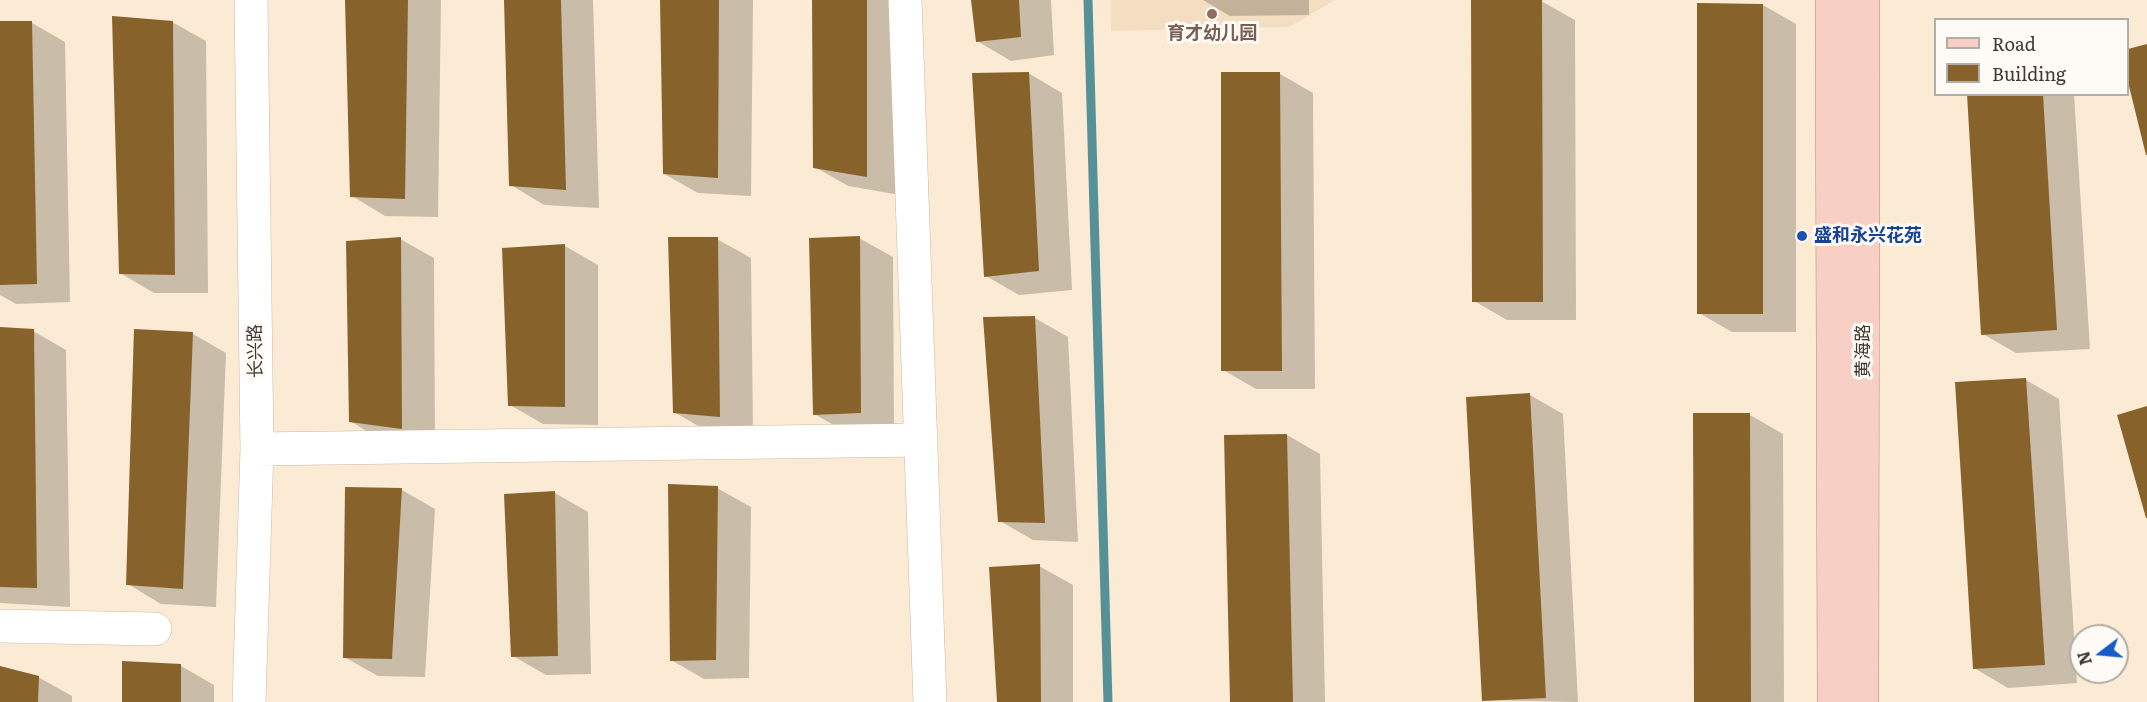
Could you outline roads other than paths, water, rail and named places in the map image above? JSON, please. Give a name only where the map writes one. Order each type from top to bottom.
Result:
[{"type":"main road","name":"黄海路","points":[[1832,0],[1834,702]]},
{"type":"main road","name":"黄海路","points":[[1862,702],[1863,0]]},
{"type":"street","name":"长兴路","points":[[249,702],[257,449],[251,0]]},
{"type":"street","points":[[905,0],[930,702]]},
{"type":"street","points":[[257,449],[921,440]]},
{"type":"street","points":[[0,626],[155,629]]},
{"type":"waterway","points":[[1088,0],[1108,702]]},
{"type":"place","name":"育才幼儿园","points":[[1212,14]]},
{"type":"place","name":"盛和永兴花苑","points":[[1802,236]]}]
